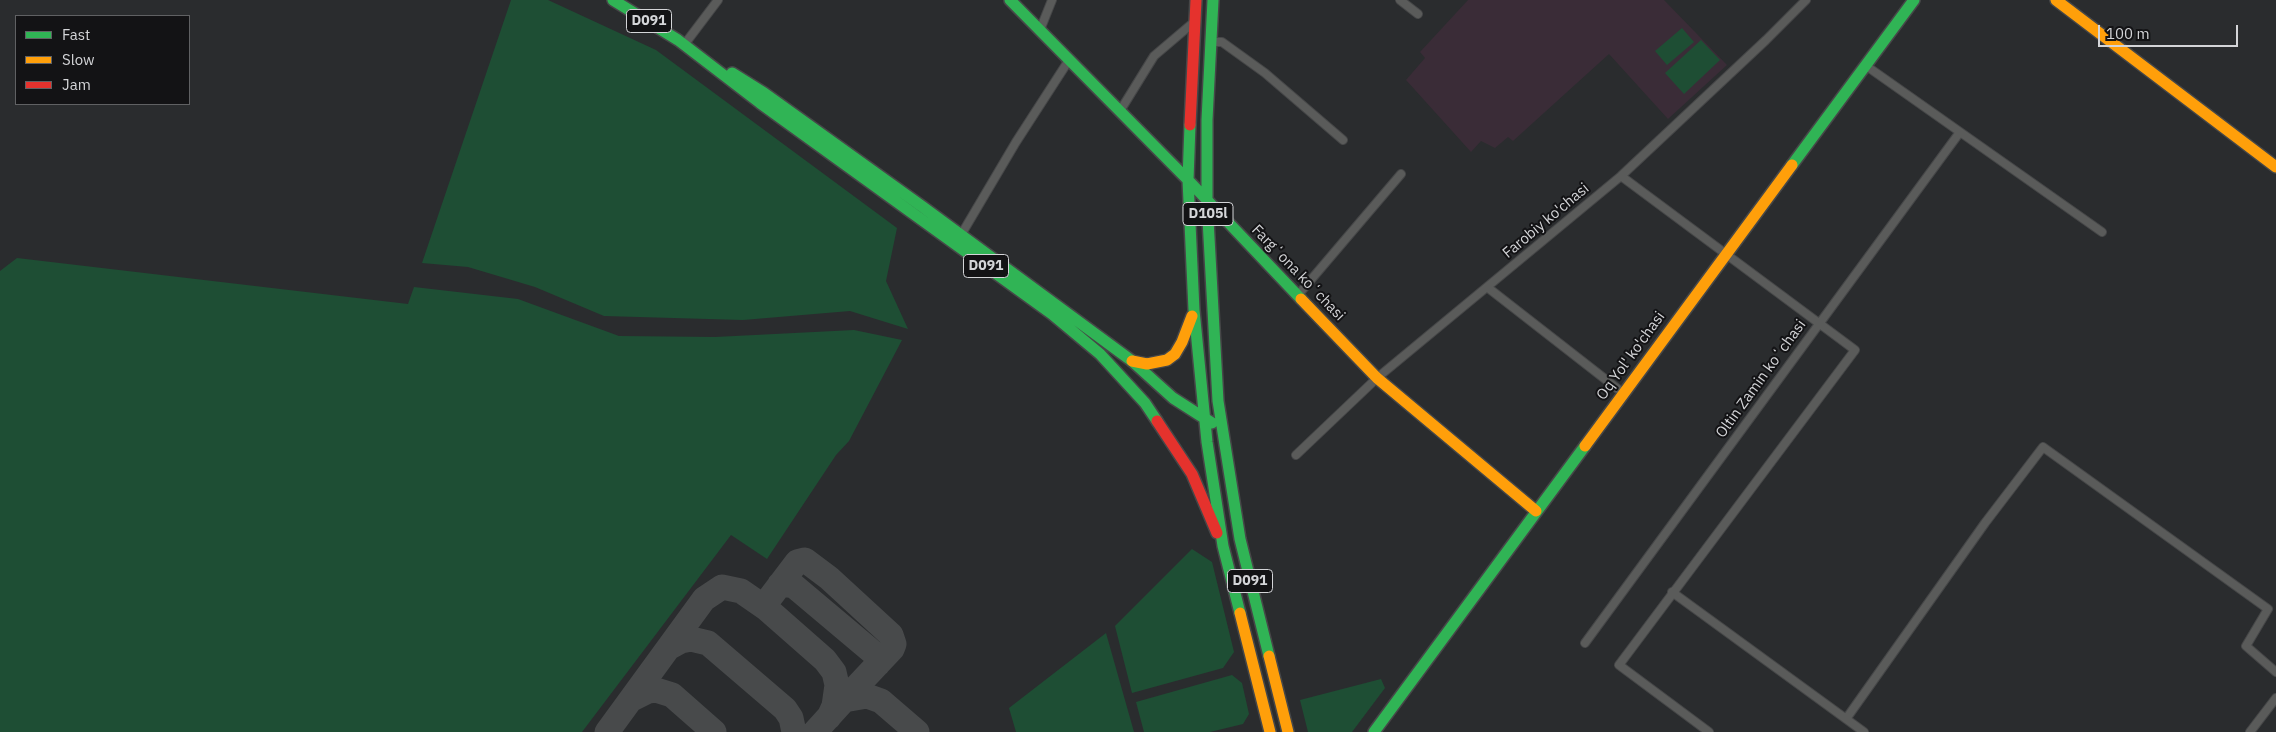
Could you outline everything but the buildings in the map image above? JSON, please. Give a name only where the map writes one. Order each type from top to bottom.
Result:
[{"type":"main road","name":"D091","points":[[613,0],[764,93],[1132,361],[1173,398],[1206,420],[1224,427],[1230,486],[1240,538],[1288,732]]},
{"type":"main road","name":"Fargʻona koʻchasi","points":[[1010,0],[1188,180],[1378,378],[1536,511]]},
{"type":"main road","name":"D105l","points":[[1196,0],[1188,180],[1194,310],[1206,420]]},
{"type":"main road","name":"D105l","points":[[1213,0],[1210,42],[1207,201],[1212,320],[1218,402],[1224,427]]},
{"type":"main road","name":"Oq Yol' ko'chasi","points":[[1374,732],[1914,0]]},
{"type":"main road","points":[[2056,0],[2276,167]]},
{"type":"main road","name":"D091","points":[[684,45],[760,103],[1052,314],[1100,354],[1145,403],[1192,474],[1223,546]]},
{"type":"main road","points":[[1132,361],[1146,364],[1167,360],[1175,354],[1185,335],[1194,310]]},
{"type":"main road","name":"D091","points":[[1206,420],[1223,546],[1270,732]]},
{"type":"street","points":[[684,45],[718,0]]},
{"type":"street","points":[[1040,30],[1052,0]]},
{"type":"street","points":[[1400,0],[1418,14]]},
{"type":"street","name":"Farobiy ko'chasi","points":[[1296,455],[1378,378],[1621,176],[1806,0]]},
{"type":"street","points":[[1120,111],[1154,56],[1194,22]]},
{"type":"street","points":[[1210,42],[1222,42],[1266,74],[1343,140]]},
{"type":"street","points":[[961,235],[1016,142],[1069,60]]},
{"type":"street","points":[[1865,65],[2102,232]]},
{"type":"street","name":"Oltin Zamin koʻchasi","points":[[1585,643],[1960,132]]},
{"type":"street","points":[[1298,295],[1401,174]]},
{"type":"street","points":[[1621,176],[1856,350],[1672,592],[1619,665],[1709,732]]},
{"type":"street","points":[[1487,287],[1623,392]]},
{"type":"street","points":[[1846,719],[1985,523],[2043,447],[2268,608],[2246,646],[2276,672]]},
{"type":"street","points":[[1672,592],[1864,732]]},
{"type":"street","points":[[2250,732],[2276,698]]},
{"type":"shaded area","points":[[1468,0],[1664,0],[1727,65],[1668,119],[1609,54],[1513,141],[1508,137],[1495,148],[1481,141],[1471,152],[1406,80],[1425,58],[1420,52]]},
{"type":"green space","points":[[511,0],[548,0],[656,50],[897,228],[886,281],[908,329],[850,311],[743,320],[604,316],[535,287],[468,267],[422,263]]},
{"type":"green space","points":[[1682,28],[1694,42],[1667,65],[1655,51]]},
{"type":"green space","points":[[1701,40],[1720,60],[1684,94],[1665,73]]},
{"type":"green space","points":[[17,258],[408,304],[414,287],[518,299],[619,336],[715,337],[854,330],[902,340],[849,441],[836,455],[767,559],[731,535],[582,732],[0,732],[0,271]]},
{"type":"green space","points":[[1192,549],[1212,562],[1234,652],[1223,668],[1132,693],[1115,626]]},
{"type":"green space","points":[[1106,633],[1134,732],[1016,732],[1009,708]]},
{"type":"green space","points":[[1232,675],[1242,683],[1249,714],[1243,724],[1210,732],[1144,732],[1136,702]]},
{"type":"green space","points":[[1381,679],[1385,688],[1352,732],[1308,732],[1300,700]]},
{"type":"taxiway","points":[[767,609],[769,599],[797,562],[805,560],[829,578],[891,635],[894,644],[892,649],[844,700]]},
{"type":"taxiway","points":[[780,584],[794,586],[876,655],[878,664]]},
{"type":"taxiway","points":[[607,732],[704,599],[722,587],[741,591],[767,609],[825,660],[834,672],[837,685],[834,706],[829,717]]},
{"type":"taxiway","points":[[670,647],[681,641],[691,639],[708,643],[785,709],[791,718],[794,732]]},
{"type":"taxiway","points":[[632,699],[648,691],[656,690],[672,695],[714,732]]},
{"type":"taxiway","points":[[815,732],[844,700],[867,696],[881,701],[917,732]]},
{"type":"traffic: fast","points":[[613,0],[678,40],[760,103],[1052,314],[1100,354],[1145,403],[1157,421]]},
{"type":"traffic: fast","points":[[1010,0],[1188,180],[1301,299]]},
{"type":"traffic: fast","points":[[1213,0],[1207,120],[1207,201],[1218,401],[1240,539],[1269,656]]},
{"type":"traffic: fast","points":[[1792,165],[1914,0]]},
{"type":"traffic: fast","points":[[732,73],[764,93],[923,207],[1132,361],[1173,398],[1212,423]]},
{"type":"traffic: fast","points":[[1190,125],[1188,180],[1194,310],[1207,442],[1223,546],[1240,613]]},
{"type":"traffic: fast","points":[[1374,732],[1585,446]]},
{"type":"traffic: slow","points":[[2056,0],[2276,167]]},
{"type":"traffic: slow","points":[[1585,446],[1792,165]]},
{"type":"traffic: slow","points":[[1301,299],[1377,378],[1536,511]]},
{"type":"traffic: slow","points":[[1132,361],[1147,364],[1167,360],[1175,354],[1182,342],[1192,316]]},
{"type":"traffic: slow","points":[[1240,613],[1270,732]]},
{"type":"traffic: slow","points":[[1269,656],[1288,732]]},
{"type":"traffic: jam","points":[[1190,125],[1196,0]]},
{"type":"traffic: jam","points":[[1157,421],[1192,474],[1217,533]]}]
